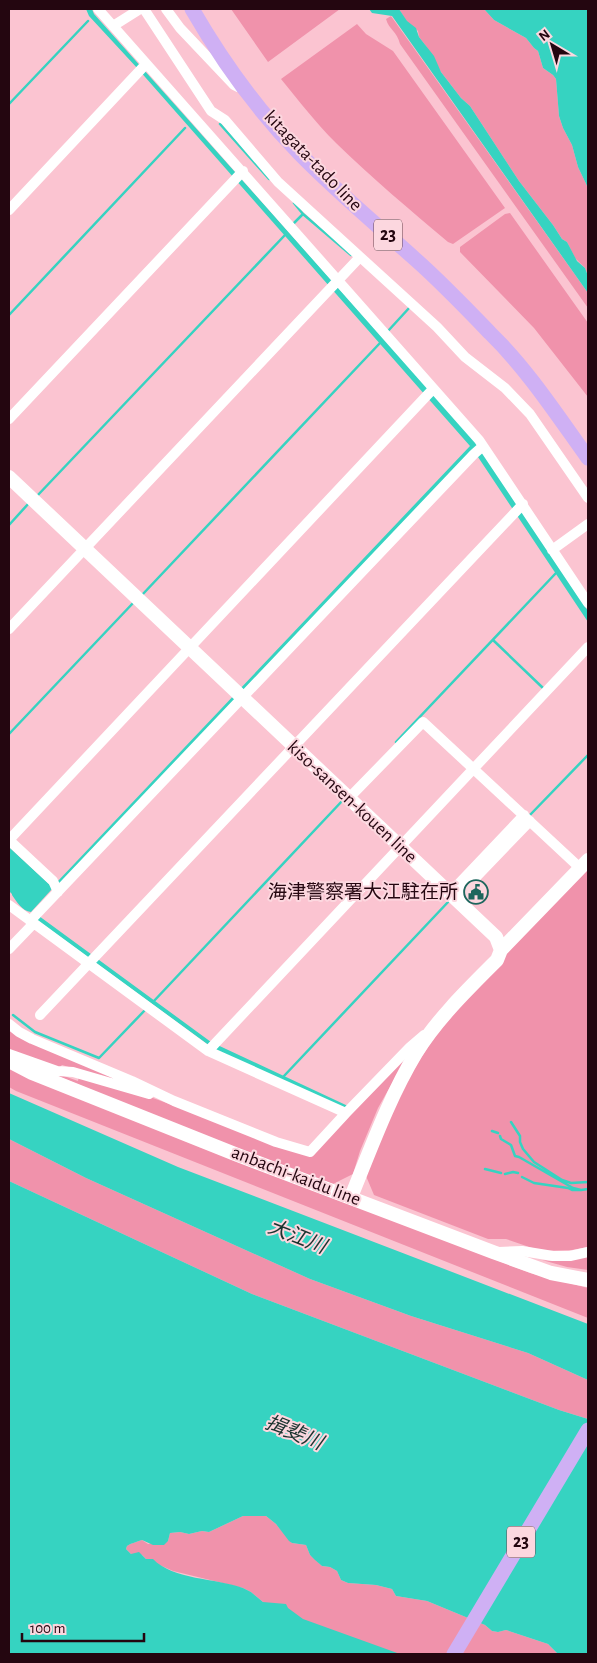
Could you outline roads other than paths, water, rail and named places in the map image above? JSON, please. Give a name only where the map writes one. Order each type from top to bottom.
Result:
[{"type":"main road","name":"kitagata-tado line","points":[[192,9],[246,90],[277,128],[330,184],[416,260],[492,334],[521,367],[588,458]]},
{"type":"main road","name":"kiso-sansen-kouen line","points":[[9,477],[348,799],[453,896],[496,938],[500,950]]},
{"type":"main road","points":[[351,1196],[394,1094],[416,1053],[433,1028],[496,960],[500,950],[584,864]]},
{"type":"main road","name":"anbachi-kaidu line","points":[[9,1060],[32,1073],[235,1154],[351,1196],[551,1273],[588,1280]]},
{"type":"main road","name":"23","points":[[454,1654],[588,1430]]},
{"type":"street","points":[[98,9],[143,67],[215,142],[239,175],[480,449],[519,508],[552,550],[588,603]]},
{"type":"street","points":[[113,26],[140,9]]},
{"type":"street","points":[[144,9],[211,111],[225,120],[278,182],[437,327],[465,357],[505,388],[530,414],[588,498]]},
{"type":"street","points":[[166,9],[180,28],[234,85],[246,90]]},
{"type":"street","points":[[9,210],[143,67]]},
{"type":"street","points":[[9,418],[239,175]]},
{"type":"street","points":[[9,628],[360,257]]},
{"type":"street","points":[[56,887],[9,840],[430,392]]},
{"type":"street","points":[[9,949],[32,922],[56,887],[239,695],[480,449]]},
{"type":"street","points":[[40,1015],[519,508]]},
{"type":"street","points":[[552,550],[588,524]]},
{"type":"street","points":[[211,1047],[588,647]]},
{"type":"street","points":[[348,799],[423,722],[527,818],[584,864]]},
{"type":"street","points":[[453,896],[527,818]]},
{"type":"street","points":[[9,905],[92,961],[211,1047],[346,1113]]},
{"type":"street","points":[[9,1024],[32,1039],[132,1081],[174,1101],[276,1142],[310,1152],[410,1046],[433,1028]]},
{"type":"street","points":[[9,1054],[57,1071],[74,1072],[174,1101]]},
{"type":"street","points":[[493,1252],[522,1251],[553,1256],[570,1256],[588,1252]]},
{"type":"water","points":[[86,9],[92,9],[94,14],[474,440],[588,611],[588,622],[474,451],[62,884],[52,889],[31,912],[22,908],[9,891],[9,848],[50,885],[58,881],[470,446],[138,69],[89,16]]},
{"type":"water","points":[[369,9],[399,9],[407,21],[416,28],[419,37],[434,56],[441,72],[461,98],[470,106],[519,181],[562,239],[567,242],[577,261],[585,268],[588,276],[588,293],[392,16],[372,13]]},
{"type":"water","points":[[484,9],[588,9],[588,188],[559,116],[556,79],[543,68],[538,51],[526,38],[494,20]]},
{"type":"water","points":[[39,916],[211,1042],[348,1106],[344,1109],[214,1049],[37,920]]},
{"type":"water","name":"大江川","points":[[9,1093],[178,1167],[588,1324],[588,1380],[528,1353],[411,1316],[310,1279],[86,1178],[9,1139]]},
{"type":"water","name":"揖斐川","points":[[9,1181],[252,1294],[559,1410],[588,1419],[588,1654],[558,1654],[548,1644],[506,1630],[492,1631],[485,1625],[427,1601],[396,1596],[392,1589],[376,1585],[348,1583],[341,1580],[337,1571],[330,1567],[322,1566],[315,1560],[310,1555],[306,1545],[289,1541],[276,1524],[266,1516],[243,1516],[209,1532],[170,1533],[168,1541],[164,1545],[153,1545],[142,1540],[127,1546],[126,1549],[131,1554],[139,1552],[146,1559],[153,1559],[162,1566],[183,1575],[243,1588],[263,1602],[286,1604],[288,1608],[303,1619],[400,1654],[9,1654]]},
{"type":"waterway","points":[[9,104],[88,21]]},
{"type":"waterway","points":[[220,124],[269,179]]},
{"type":"waterway","points":[[9,315],[185,128]]},
{"type":"waterway","points":[[294,203],[303,214],[294,223]]},
{"type":"waterway","points":[[303,214],[351,255]]},
{"type":"waterway","points":[[37,496],[285,235]]},
{"type":"waterway","points":[[388,331],[410,307]]},
{"type":"waterway","points":[[142,595],[380,343]]},
{"type":"waterway","points":[[9,525],[29,503]]},
{"type":"waterway","points":[[396,742],[556,573]]},
{"type":"waterway","points":[[9,734],[134,602]]},
{"type":"waterway","points":[[493,640],[543,688]]},
{"type":"waterway","points":[[529,816],[588,755]]},
{"type":"waterway","points":[[153,1002],[343,800]]},
{"type":"waterway","points":[[284,1076],[449,901]]},
{"type":"waterway","points":[[13,1015],[35,1032],[99,1058],[146,1009]]},
{"type":"waterway","points":[[511,1122],[520,1136],[523,1149],[534,1162],[562,1180],[571,1183],[588,1182]]},
{"type":"waterway","points":[[492,1131],[498,1133]]},
{"type":"waterway","points":[[500,1136],[501,1139],[511,1145],[515,1156],[573,1188],[588,1189]]},
{"type":"waterway","points":[[485,1169],[501,1173]]},
{"type":"waterway","points":[[505,1174],[518,1173]]},
{"type":"waterway","points":[[522,1177],[534,1183],[580,1190]]},
{"type":"place","name":"海津警察署大江駐在所","points":[[476,892]]}]
